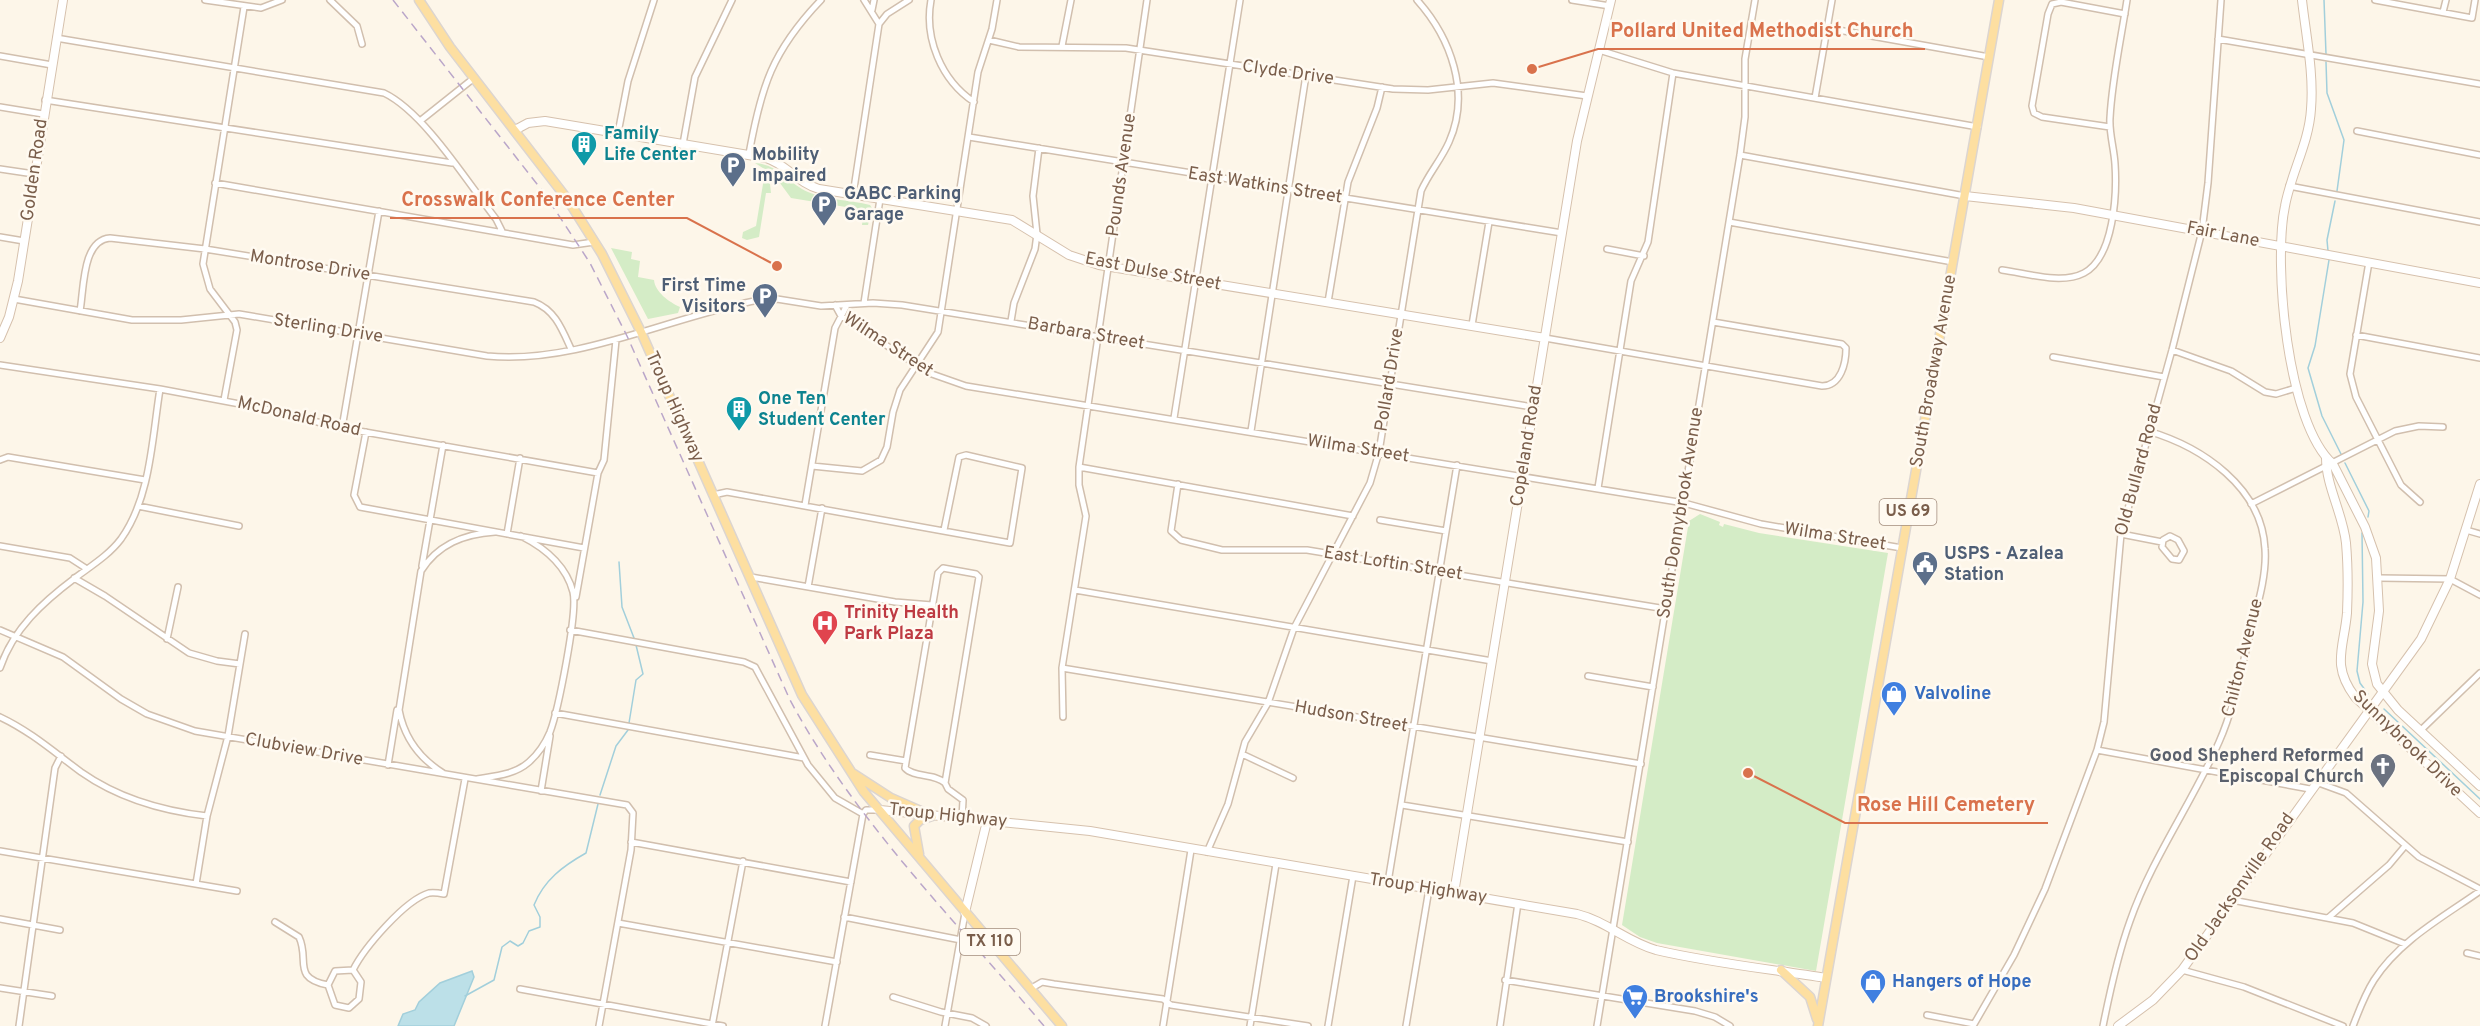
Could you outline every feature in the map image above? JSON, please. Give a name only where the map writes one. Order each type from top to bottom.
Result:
[{"type":"main road","name":"Troup Highway","points":[[418,0],[474,78],[568,200],[594,242],[641,332],[802,695],[850,771],[880,810]]},
{"type":"main road","name":"South Broadway Avenue","points":[[1818,1025],[1999,0]]},
{"type":"main road","points":[[850,771],[884,794],[932,816]]},
{"type":"main road","name":"TX 110","points":[[880,810],[1062,1026]]},
{"type":"main road","points":[[920,857],[914,826],[920,820],[932,816]]},
{"type":"main road","points":[[1781,970],[1810,997],[1818,1025]]},
{"type":"street","name":"Golden Road","points":[[0,338],[14,299],[63,0]]},
{"type":"street","points":[[205,0],[244,7],[269,7],[282,0]]},
{"type":"street","points":[[330,0],[357,26],[362,44]]},
{"type":"street","points":[[618,133],[628,81],[654,0]]},
{"type":"street","points":[[683,144],[695,77],[732,0]]},
{"type":"street","points":[[749,154],[760,100],[778,53],[791,33],[821,0]]},
{"type":"street","points":[[864,0],[879,24]]},
{"type":"street","points":[[872,10],[874,0]]},
{"type":"street","points":[[853,195],[879,24],[887,14],[909,0]]},
{"type":"street","points":[[931,0],[929,27],[936,56],[947,73],[974,102]]},
{"type":"street","points":[[812,466],[862,471],[881,460],[887,447],[898,394],[937,335],[943,311],[978,72],[989,40],[997,0]]},
{"type":"street","points":[[1062,46],[1071,0]]},
{"type":"street","name":"Pounds Avenue","points":[[1063,717],[1062,668],[1086,516],[1079,485],[1079,467],[1147,0]]},
{"type":"street","points":[[1174,418],[1240,0]]},
{"type":"street","name":"Pollard Drive","points":[[1207,852],[1228,804],[1245,742],[1268,703],[1294,628],[1370,483],[1379,452],[1417,210],[1428,175],[1450,140],[1458,113],[1458,87],[1444,37],[1435,21],[1417,0]]},
{"type":"street","points":[[1572,0],[1611,3]]},
{"type":"street","name":"South Donnybrook Avenue","points":[[1597,1026],[1740,155],[1745,117],[1745,59],[1755,0]]},
{"type":"street","points":[[1815,98],[1832,0]]},
{"type":"street","points":[[2002,270],[2066,278],[2083,274],[2096,263],[2105,249],[2112,215],[2115,164],[2110,127],[2127,0]]},
{"type":"street","name":"Old Bullard Road","points":[[1973,1025],[2029,927],[2097,750],[2108,698],[2121,534],[2202,231],[2208,183],[2221,0]]},
{"type":"street","name":"Sunnybrook Drive","points":[[2302,0],[2312,90],[2308,130],[2289,186],[2282,221],[2283,294],[2296,388],[2309,425],[2329,466],[2340,507],[2346,545],[2348,591],[2340,651],[2341,672],[2355,697],[2480,813]]},
{"type":"street","points":[[2375,0],[2472,18],[2475,0]]},
{"type":"street","points":[[2443,12],[2445,0]]},
{"type":"street","points":[[2110,127],[2042,117],[2034,113],[2032,106],[2048,14],[2052,4],[2061,2],[2125,14]]},
{"type":"street","name":"Copeland Road","points":[[1454,893],[1562,233],[1587,96],[1611,3]]},
{"type":"street","points":[[224,400],[237,336],[235,322],[218,302],[205,277],[204,249],[244,7]]},
{"type":"street","points":[[1827,28],[1989,57]]},
{"type":"street","points":[[56,38],[384,93],[397,99],[420,121],[496,219],[502,231]]},
{"type":"street","points":[[2218,39],[2480,84]]},
{"type":"street","name":"Clyde Drive","points":[[989,40],[1019,47],[1110,46],[1382,87],[1428,90],[1509,84],[1587,96]]},
{"type":"street","points":[[1599,50],[1673,73],[1978,127]]},
{"type":"street","points":[[0,56],[52,64]]},
{"type":"street","points":[[1598,488],[1631,281],[1644,256],[1648,242],[1673,73]]},
{"type":"street","points":[[1251,431],[1306,75]]},
{"type":"street","points":[[420,121],[474,78]]},
{"type":"street","points":[[1328,302],[1353,167],[1382,87]]},
{"type":"street","points":[[45,100],[452,163]]},
{"type":"street","points":[[0,107],[43,114]]},
{"type":"street","name":"East Dulse Street","points":[[515,130],[522,125],[538,121],[749,154],[776,161],[796,179],[810,186],[1012,220],[1069,255],[1109,267],[1472,325],[1826,386],[1840,376],[1846,355],[1846,348],[1842,344],[1713,322]]},
{"type":"street","points":[[2357,131],[2480,155]]},
{"type":"street","name":"East Watkins Street","points":[[969,137],[1346,200],[1562,233]]},
{"type":"street","points":[[1011,321],[1017,296],[1032,262],[1037,234],[1033,196],[1039,148]]},
{"type":"street","points":[[1740,155],[1965,196]]},
{"type":"street","points":[[0,169],[34,174]]},
{"type":"street","points":[[215,183],[573,244],[594,242]]},
{"type":"street","points":[[2289,186],[2480,222]]},
{"type":"street","name":"Fair Lane","points":[[1965,196],[2055,205],[2480,283]]},
{"type":"street","points":[[864,303],[880,199]]},
{"type":"street","points":[[342,428],[379,210]]},
{"type":"street","points":[[1472,325],[1489,222]]},
{"type":"street","points":[[1729,222],[1953,262]]},
{"type":"street","points":[[0,237],[24,241]]},
{"type":"street","name":"Montrose Drive","points":[[80,311],[90,254],[99,240],[110,238],[204,249],[534,302],[550,310],[562,328],[571,349]]},
{"type":"street","points":[[1607,249],[1644,256]]},
{"type":"street","points":[[2369,262],[2350,374],[2351,384],[2401,485],[2420,502]]},
{"type":"street","name":"Sterling Drive","points":[[14,299],[132,320],[154,321],[229,314],[502,358],[523,358],[616,340],[641,332]]},
{"type":"street","name":"Barbara Street","points":[[641,332],[766,299],[835,305],[887,303],[1011,321],[1185,352],[1533,407]]},
{"type":"street","name":"Wilma Street","points":[[835,305],[841,316],[916,365],[944,380],[966,386],[1523,475],[1684,503],[1761,524],[1902,548]]},
{"type":"street","points":[[805,505],[835,328],[847,305]]},
{"type":"street","points":[[2356,335],[2480,358]]},
{"type":"street","points":[[541,791],[598,473],[602,468],[605,451],[616,340]]},
{"type":"street","points":[[2172,350],[2231,371],[2265,392],[2277,394],[2296,388]]},
{"type":"street","points":[[2053,357],[2163,377]]},
{"type":"street","name":"McDonald Road","points":[[0,365],[224,400],[342,428],[598,473]]},
{"type":"street","points":[[0,668],[17,635],[46,599],[87,570],[121,538],[138,506],[145,480],[160,389]]},
{"type":"street","points":[[2251,504],[2406,428],[2443,427]]},
{"type":"street","name":"Chilton Avenue","points":[[2103,1026],[2130,920],[2171,834],[2206,770],[2229,714],[2262,583],[2266,550],[2260,523],[2240,487],[2213,462],[2184,445],[2148,431]]},
{"type":"street","points":[[366,432],[354,495],[356,502],[364,509],[584,548]]},
{"type":"street","points":[[388,765],[443,445]]},
{"type":"street","points":[[713,495],[727,492],[1010,543],[1022,480],[1021,468],[961,456],[956,462],[944,530]]},
{"type":"street","points":[[0,460],[9,457],[145,480]]},
{"type":"street","points":[[507,534],[520,458]]},
{"type":"street","points":[[1388,882],[1457,465]]},
{"type":"street","name":"Sunnybrook Drive","points":[[2329,466],[2370,540],[2379,578],[2379,621],[2372,664],[2377,684],[2383,693],[2480,786]]},
{"type":"street","points":[[1079,467],[1353,516]]},
{"type":"street","name":"East Loftin Street","points":[[1178,484],[1170,525],[1176,539],[1222,550],[1257,551],[1291,548],[1666,609]]},
{"type":"street","name":"Old Jacksonville Road","points":[[2118,1026],[2153,1000],[2182,970],[2310,789],[2421,639],[2450,579],[2480,484]]},
{"type":"street","points":[[138,506],[239,526]]},
{"type":"street","points":[[808,587],[822,508]]},
{"type":"street","points":[[1380,520],[1446,531]]},
{"type":"street","points":[[2466,530],[2480,534]]},
{"type":"street","points":[[422,571],[435,554],[454,541],[495,532]]},
{"type":"street","points":[[2121,534],[2162,542],[2170,536],[2176,538],[2184,551],[2182,558],[2172,559],[2162,542]]},
{"type":"street","points":[[521,536],[540,547],[559,564],[572,588],[574,604]]},
{"type":"street","points":[[0,546],[70,558],[87,570]]},
{"type":"street","points":[[945,783],[979,577],[976,574],[940,569],[906,761],[907,771],[935,777],[963,800],[962,819]]},
{"type":"street","points":[[751,577],[895,602],[932,605]]},
{"type":"street","points":[[2379,578],[2450,579],[2480,595]]},
{"type":"street","points":[[74,579],[105,596],[167,639],[200,657],[240,664]]},
{"type":"street","points":[[167,639],[178,587]]},
{"type":"street","points":[[1075,590],[1492,661]]},
{"type":"street","name":"Clubview Drive","points":[[0,630],[17,635],[63,657],[120,699],[147,714],[195,731],[447,776],[617,802],[632,808],[631,842]]},
{"type":"street","points":[[570,630],[744,662],[756,667],[804,759],[828,792],[863,814]]},
{"type":"street","points":[[196,884],[207,816],[228,736],[245,634]]},
{"type":"street","name":"Hudson Street","points":[[1062,668],[1641,764]]},
{"type":"street","points":[[2421,730],[2480,673]]},
{"type":"street","points":[[1588,676],[1653,687]]},
{"type":"street","points":[[399,697],[400,716],[410,742],[429,763],[447,776]]},
{"type":"street","points":[[555,713],[804,759]]},
{"type":"street","points":[[0,717],[23,729],[83,773],[137,800],[171,811],[207,816]]},
{"type":"street","points":[[472,780],[507,774],[525,765],[542,747],[551,730]]},
{"type":"street","points":[[2097,750],[2310,789]]},
{"type":"street","points":[[1242,754],[1293,778]]},
{"type":"street","points":[[870,755],[906,761]]},
{"type":"street","points":[[19,1026],[55,768],[61,756]]},
{"type":"street","points":[[353,970],[367,947],[406,908],[428,893],[444,894],[465,779]]},
{"type":"street","points":[[2316,782],[2346,793],[2419,857],[2480,890],[2405,944],[2373,980],[2353,1026]]},
{"type":"street","points":[[1402,805],[1628,842]]},
{"type":"street","points":[[825,1026],[863,814],[866,810],[880,810]]},
{"type":"street","name":"Troup Highway","points":[[880,810],[1073,829],[1518,903],[1583,915],[1613,929],[1630,941],[1657,950],[1826,978]]},
{"type":"street","points":[[945,1026],[962,940],[965,912],[987,821]]},
{"type":"street","points":[[599,1026],[631,842],[851,882]]},
{"type":"street","points":[[2328,918],[2389,865],[2405,846]]},
{"type":"street","points":[[0,850],[237,891]]},
{"type":"street","points":[[1163,1026],[1191,850]]},
{"type":"street","points":[[712,1025],[743,861]]},
{"type":"street","points":[[1250,1026],[1276,864]]},
{"type":"street","points":[[1328,1026],[1353,876]]},
{"type":"street","points":[[1406,1026],[1429,890]]},
{"type":"street","points":[[2232,900],[2369,928],[2405,944]]},
{"type":"street","points":[[1500,1026],[1518,903]]},
{"type":"street","points":[[844,917],[962,940]]},
{"type":"street","points":[[0,919],[60,930]]},
{"type":"street","points":[[275,922],[294,932],[300,939],[302,965],[307,975],[316,982],[328,985]]},
{"type":"street","points":[[618,923],[837,962]]},
{"type":"street","points":[[2467,953],[2480,956]]},
{"type":"street","points":[[353,970],[361,986],[359,999],[355,1005],[345,1008],[335,1005],[328,985],[335,971],[353,970]]},
{"type":"street","points":[[2182,970],[2244,987],[2343,1026]]},
{"type":"street","points":[[1505,980],[1695,1011],[1715,1017],[1730,1026]]},
{"type":"street","points":[[1030,989],[1042,982],[1163,999],[1167,1002],[1308,1026]]},
{"type":"street","points":[[0,987],[52,996]]},
{"type":"street","points":[[520,989],[723,1026]]},
{"type":"street","points":[[893,997],[972,1018],[986,1026]]},
{"type":"street","points":[[1927,1015],[1973,1025]]},
{"type":"green space","points":[[755,163],[777,170],[808,192],[823,197],[870,205],[872,208],[868,225],[862,225],[864,210],[791,198],[774,175]]},
{"type":"green space","points":[[764,178],[770,184],[771,193],[766,193],[759,237],[747,240],[742,238],[743,232],[756,226]]},
{"type":"green space","points":[[611,248],[632,252],[631,259],[640,261],[638,277],[654,280],[663,296],[680,307],[678,313],[648,319]]},
{"type":"green space","points":[[1700,514],[1720,522],[1719,525],[1723,527],[1724,524],[1759,533],[1888,553],[1816,971],[1657,943],[1640,937],[1622,925],[1689,521]]},
{"type":"water","points":[[472,971],[474,977],[454,1026],[398,1026],[403,1014],[415,1010],[419,1002],[440,983]]},
{"type":"waterway","points":[[2324,0],[2326,54]]},
{"type":"waterway","points":[[2326,62],[2327,93],[2344,140],[2337,191]]},
{"type":"waterway","points":[[2328,251],[2327,240],[2335,201]]},
{"type":"waterway","points":[[2329,260],[2315,346],[2308,368],[2322,416],[2341,454]]},
{"type":"waterway","points":[[2345,463],[2369,511],[2368,517]]},
{"type":"waterway","points":[[2362,533],[2363,602],[2357,671],[2360,683],[2368,694]]},
{"type":"waterway","points":[[619,562],[622,607],[634,638]]},
{"type":"waterway","points":[[629,723],[636,680],[643,674],[636,645]]},
{"type":"waterway","points":[[2384,709],[2480,799]]},
{"type":"waterway","points":[[600,795],[616,746],[628,730]]},
{"type":"waterway","points":[[465,996],[494,980],[502,947],[510,941],[518,946],[523,943],[529,931],[540,927],[540,917],[534,905],[538,896],[555,874],[586,853],[598,804]]},
{"type":"railway","points":[[393,0],[544,193],[590,263],[627,336],[790,700],[816,744],[845,787],[908,869],[1044,1026]]},
{"type":"place","name":"Pollard United Methodist Church","points":[[1532,69]]},
{"type":"place","name":"Family Life Center","points":[[584,167]]},
{"type":"place","name":"Mobility Impaired","points":[[733,188]]},
{"type":"place","name":"GABC Parking Garage","points":[[824,227]]},
{"type":"place","name":"Crosswalk Conference Center","points":[[777,266]]},
{"type":"place","name":"First Time Visitors","points":[[765,319]]},
{"type":"place","name":"One Ten Student Center","points":[[739,432]]},
{"type":"place","name":"USPS - Azalea Station","points":[[1925,587]]},
{"type":"place","name":"Trinity Health Park Plaza","points":[[825,646]]},
{"type":"place","name":"Valvoline","points":[[1894,717]]},
{"type":"place","name":"Rose Hill Cemetery","points":[[1748,773]]},
{"type":"place","name":"Good Shepherd Reformed Episcopal Church","points":[[2383,789]]},
{"type":"place","name":"Hangers of Hope","points":[[1873,1005]]},
{"type":"place","name":"Brookshire's","points":[[1635,1020]]}]
